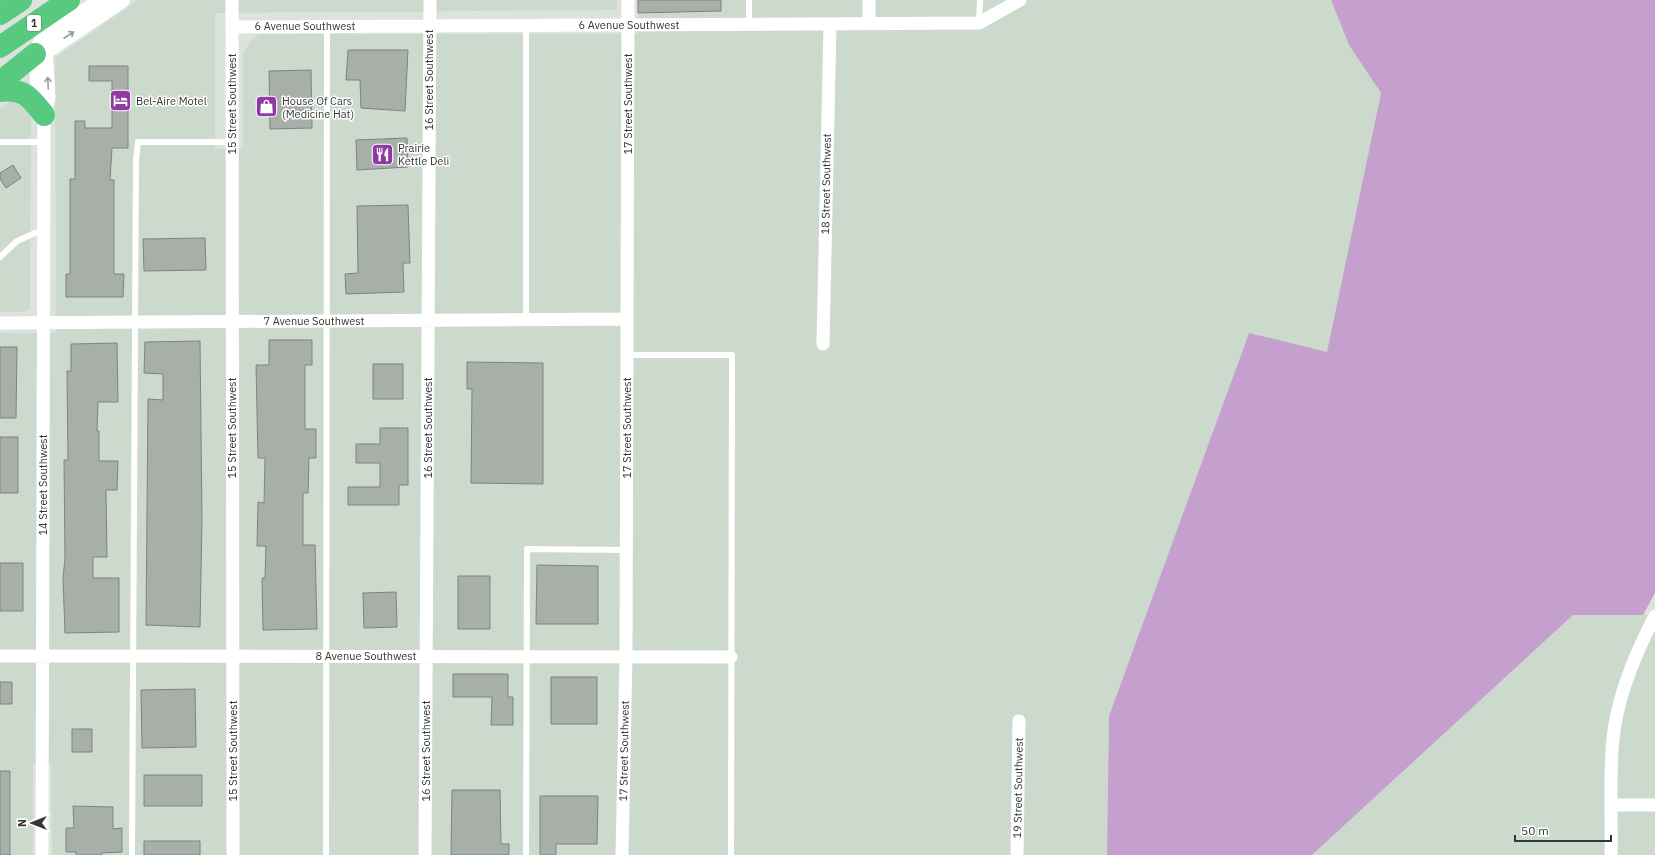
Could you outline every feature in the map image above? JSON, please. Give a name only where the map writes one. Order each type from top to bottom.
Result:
[{"type":"highway","points":[[0,2],[4,0]]},
{"type":"highway","name":"1","points":[[0,14],[21,0]]},
{"type":"highway","name":"1","points":[[0,47],[69,0]]},
{"type":"highway","points":[[0,82],[40,52]]},
{"type":"highway","points":[[0,91],[13,90],[23,92],[44,115]]},
{"type":"street","points":[[40,52],[42,37],[100,0]]},
{"type":"street","points":[[40,52],[122,0]]},
{"type":"street","name":"15 Street Southwest","points":[[232,0],[233,855]]},
{"type":"street","name":"16 Street Southwest","points":[[425,855],[430,0]]},
{"type":"street","name":"17 Street Southwest","points":[[622,855],[626,656],[628,0]]},
{"type":"street","points":[[869,0],[869,24]]},
{"type":"street","points":[[979,24],[1020,0]]},
{"type":"street","name":"18 Street Southwest","points":[[823,344],[830,24]]},
{"type":"street","name":"6 Avenue Southwest","points":[[232,27],[979,24]]},
{"type":"street","name":"14 Street Southwest","points":[[40,52],[39,99],[44,115],[42,855]]},
{"type":"street","name":"7 Avenue Southwest","points":[[0,323],[627,318]]},
{"type":"street","points":[[1611,855],[1613,739],[1618,714],[1634,658],[1655,616]]},
{"type":"street","name":"8 Avenue Southwest","points":[[0,656],[731,657]]},
{"type":"street","name":"19 Street Southwest","points":[[1017,855],[1020,721]]},
{"type":"street","points":[[1612,805],[1655,805]]},
{"type":"lane","points":[[749,0],[749,24]]},
{"type":"lane","points":[[979,24],[980,0]]},
{"type":"lane","points":[[526,25],[526,319]]},
{"type":"lane","points":[[326,855],[327,656],[325,321],[327,26]]},
{"type":"lane","points":[[0,142],[44,142]]},
{"type":"lane","points":[[132,855],[136,160],[138,142],[232,142]]},
{"type":"lane","points":[[0,257],[17,241],[44,229]]},
{"type":"lane","points":[[627,355],[732,355],[731,855]]},
{"type":"lane","points":[[526,855],[527,549],[626,550]]},
{"type":"shaded area","points":[[138,0],[617,0],[617,10],[215,13],[215,149],[243,148],[243,54],[249,43],[259,34],[638,34],[638,0],[1331,0],[1349,45],[1381,93],[1327,353],[1249,333],[1109,716],[1107,855],[52,855],[51,764],[33,764],[33,855],[0,855],[0,333],[56,333],[55,58]]},
{"type":"shaded area","points":[[1331,0],[1655,0],[1655,593],[1643,615],[1573,615],[1312,855],[1107,855],[1109,716],[1249,333],[1327,352],[1381,93],[1349,45]]},
{"type":"shaded area","points":[[15,98],[29,112],[31,118],[30,308],[24,312],[0,312],[0,109]]},
{"type":"shaded area","points":[[1573,615],[1655,615],[1655,855],[1312,855]]},
{"type":"building","points":[[638,0],[721,0],[721,11],[638,13]]},
{"type":"building","points":[[348,50],[408,50],[405,111],[361,108],[360,80],[346,80]]},
{"type":"building","points":[[89,66],[128,66],[128,148],[112,148],[110,180],[114,180],[114,274],[124,274],[123,297],[66,297],[66,274],[70,274],[70,179],[75,179],[75,121],[85,121],[85,128],[112,128],[112,81],[89,81]]},
{"type":"building","points":[[311,70],[312,128],[270,129],[269,71]]},
{"type":"building","name":"Prairie Kettle Deli","points":[[407,138],[408,167],[357,170],[356,140]]},
{"type":"building","points":[[13,165],[21,178],[6,188],[0,179],[0,173]]},
{"type":"building","points":[[408,205],[410,263],[403,263],[404,292],[346,294],[345,274],[358,273],[357,206]]},
{"type":"building","points":[[205,238],[206,270],[144,271],[143,239]]},
{"type":"building","points":[[269,340],[312,340],[312,365],[305,365],[305,429],[316,429],[316,458],[309,458],[308,493],[303,493],[303,545],[315,545],[317,629],[263,630],[262,578],[265,578],[266,546],[257,546],[258,502],[264,503],[265,458],[258,458],[256,365],[269,365]]},
{"type":"building","points":[[200,341],[202,520],[200,627],[146,625],[148,399],[163,400],[163,374],[144,373],[145,342]]},
{"type":"building","points":[[117,343],[118,402],[98,402],[97,431],[99,431],[99,461],[118,461],[117,490],[106,490],[107,557],[93,557],[93,578],[119,578],[119,632],[65,633],[63,578],[65,558],[64,460],[68,460],[67,371],[71,371],[71,344]]},
{"type":"building","points":[[0,347],[17,347],[16,418],[0,418]]},
{"type":"building","points":[[467,362],[543,363],[543,484],[471,483],[472,389],[467,389]]},
{"type":"building","points":[[373,364],[403,364],[403,399],[373,399]]},
{"type":"building","points":[[380,428],[408,428],[408,485],[399,485],[399,505],[348,505],[348,487],[380,487],[380,463],[356,463],[356,444],[380,444]]},
{"type":"building","points":[[0,437],[18,437],[18,493],[0,493]]},
{"type":"building","points":[[0,563],[23,563],[23,611],[0,611]]},
{"type":"building","points":[[537,565],[598,566],[598,624],[536,624]]},
{"type":"building","points":[[458,576],[490,576],[490,629],[458,629]]},
{"type":"building","points":[[396,592],[397,627],[364,628],[363,593]]},
{"type":"building","points":[[453,674],[508,674],[508,697],[513,697],[513,725],[491,725],[492,697],[453,697]]},
{"type":"building","points":[[551,677],[597,677],[597,724],[551,724]]},
{"type":"building","points":[[0,682],[12,682],[12,704],[0,704]]},
{"type":"building","points":[[195,689],[196,747],[142,748],[141,690]]},
{"type":"building","points":[[72,729],[92,729],[92,752],[72,752]]},
{"type":"building","points":[[0,771],[10,771],[10,855],[0,855]]},
{"type":"building","points":[[144,775],[202,775],[202,806],[144,806]]},
{"type":"building","points":[[452,790],[500,790],[501,844],[509,844],[509,855],[451,855]]},
{"type":"building","points":[[540,796],[598,796],[597,844],[556,844],[556,855],[540,855]]},
{"type":"building","points":[[73,806],[113,807],[113,829],[122,828],[122,852],[102,853],[102,855],[76,855],[76,852],[66,852],[66,828],[74,828]]},
{"type":"building","points":[[144,841],[200,841],[200,855],[144,855]]},
{"type":"place","name":"Bel-Aire Motel","points":[[120,101]]},
{"type":"place","name":"House Of Cars (Medicine Hat)","points":[[266,107]]},
{"type":"place","name":"Prairie Kettle Deli","points":[[382,154]]}]
